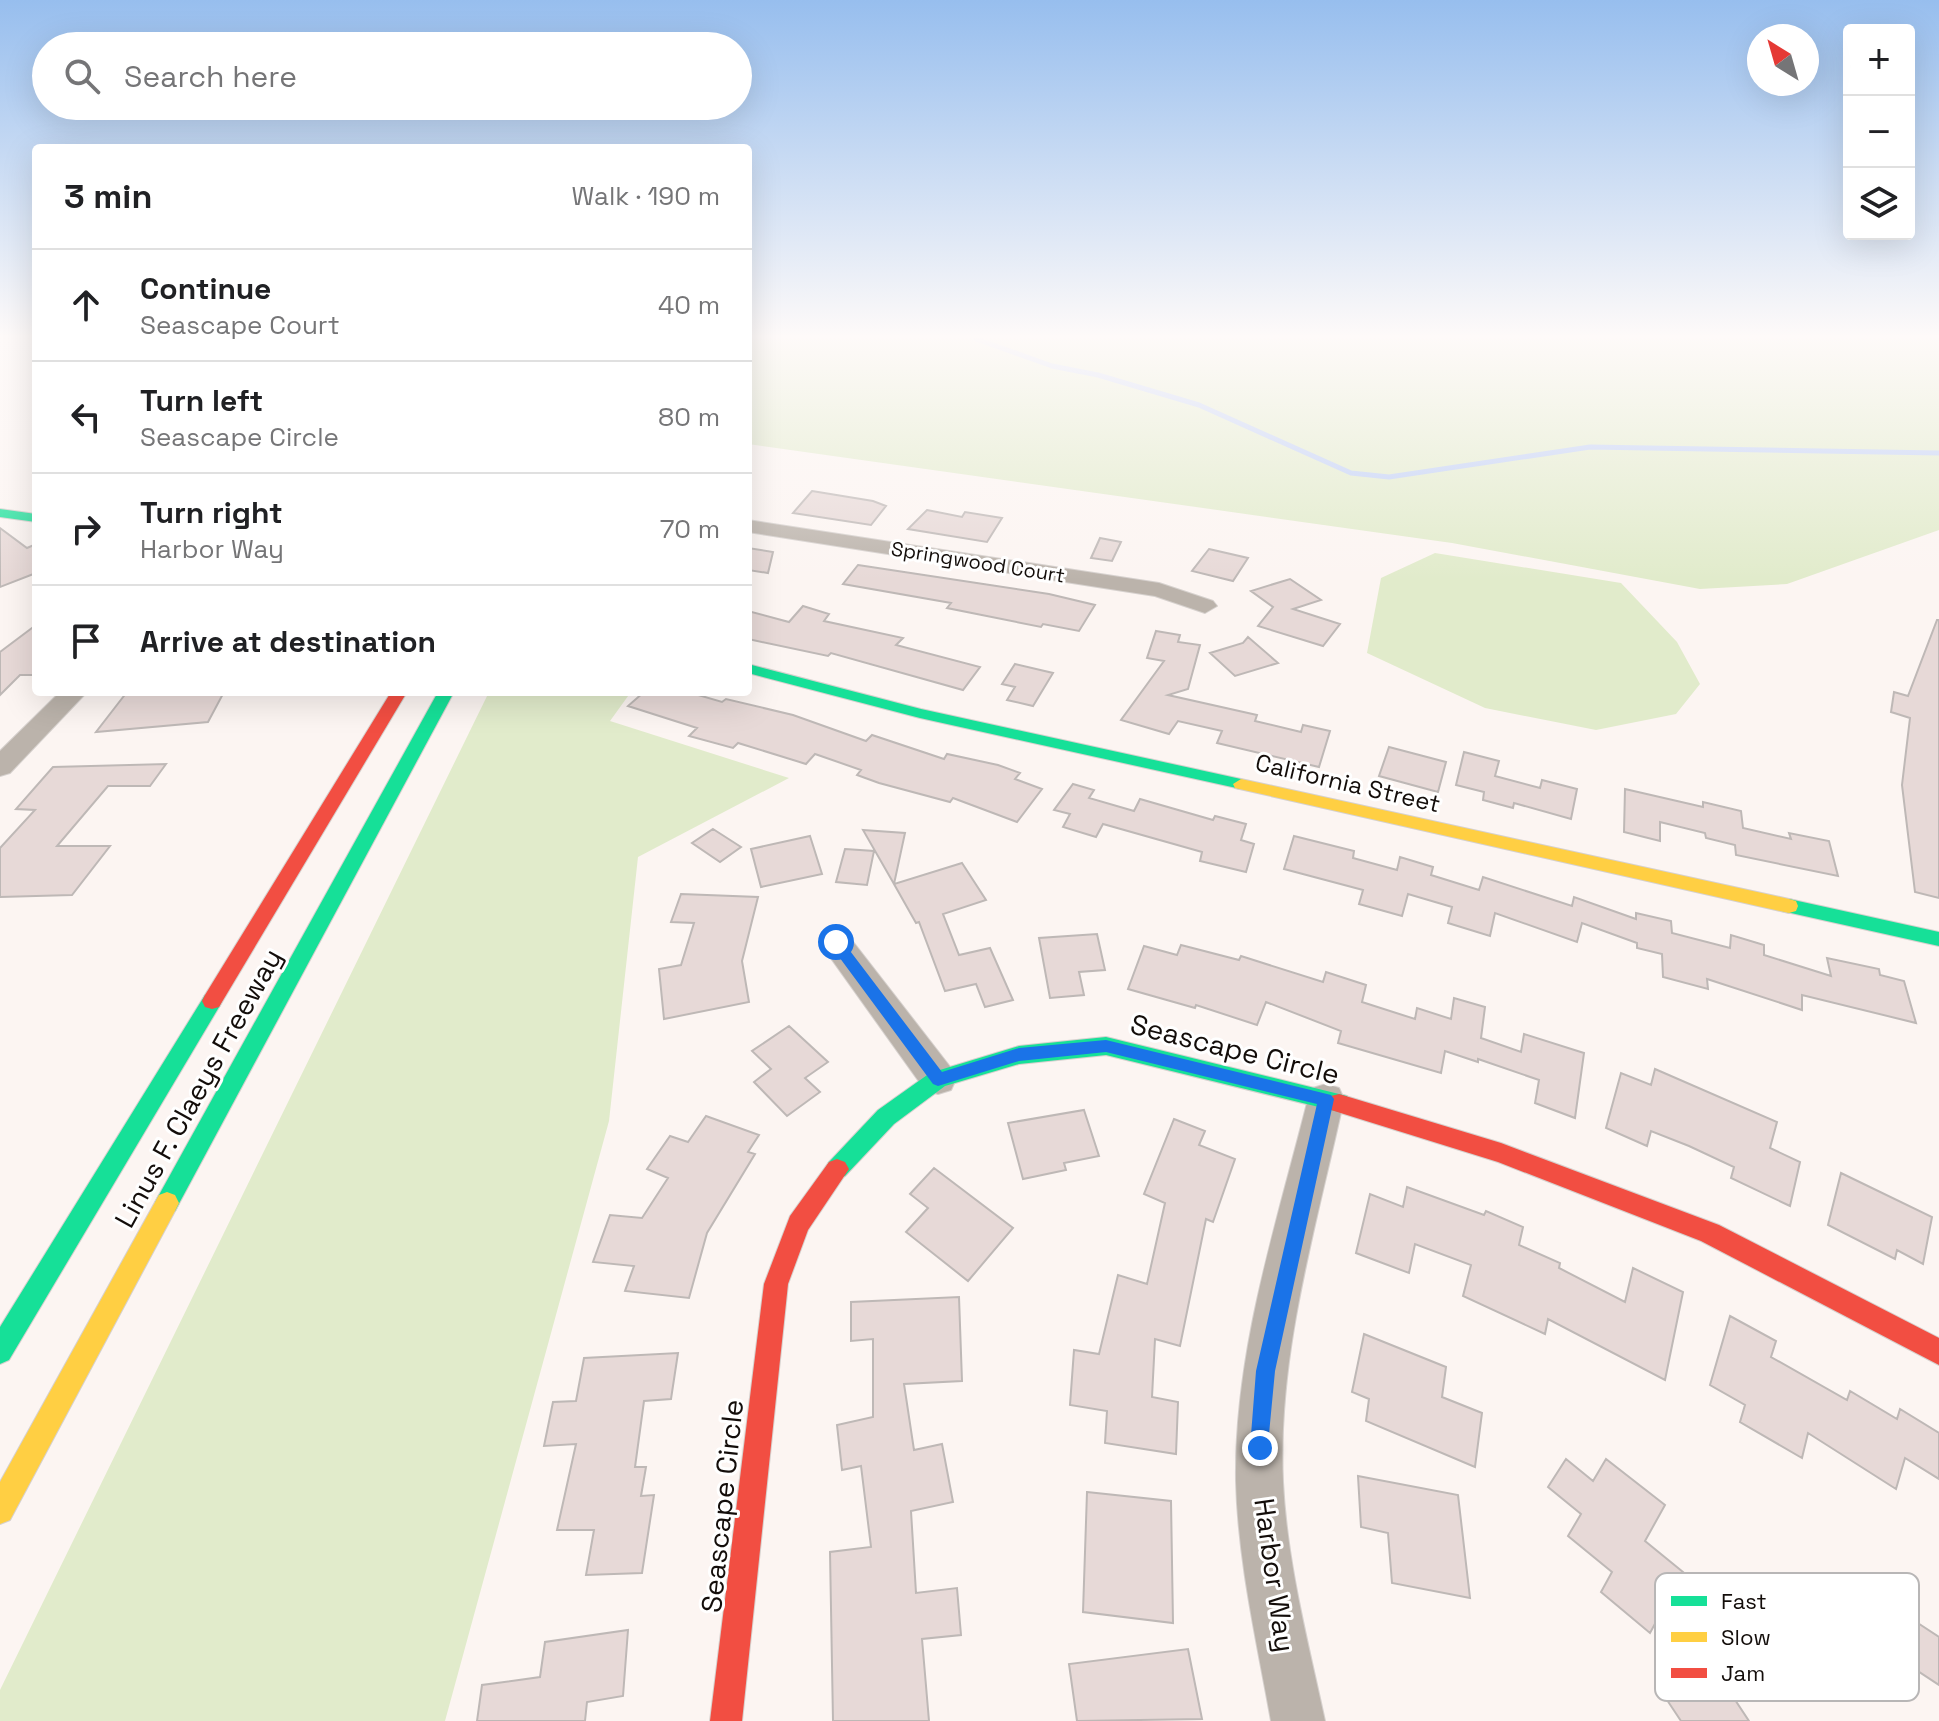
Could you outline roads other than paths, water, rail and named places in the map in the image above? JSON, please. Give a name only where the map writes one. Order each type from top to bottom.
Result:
[{"type":"main road","points":[[0,513],[32,517]]},
{"type":"main road","name":"California Street","points":[[752,669],[920,713],[1939,939]]},
{"type":"main road","name":"Linus F. Claeys Freeway","points":[[0,1351],[397,696]]},
{"type":"main road","name":"Linus F. Claeys Freeway","points":[[0,1510],[444,696]]},
{"type":"main road","name":"Seascape Circle","points":[[726,1721],[776,1284],[798,1224],[832,1174],[886,1117],[938,1079],[1019,1055],[1106,1046],[1326,1099],[1501,1153],[1710,1233],[1939,1352]]},
{"type":"street","name":"Springwood Court","points":[[752,527],[1159,590],[1205,606]]},
{"type":"street","points":[[0,767],[70,696]]},
{"type":"street","points":[[836,942],[938,1079]]},
{"type":"street","name":"Harbor Way","points":[[1298,1721],[1265,1548],[1260,1448],[1265,1371],[1326,1099]]},
{"type":"waterway","points":[[1231,419],[1351,473],[1389,477],[1590,447],[1939,453]]}]
